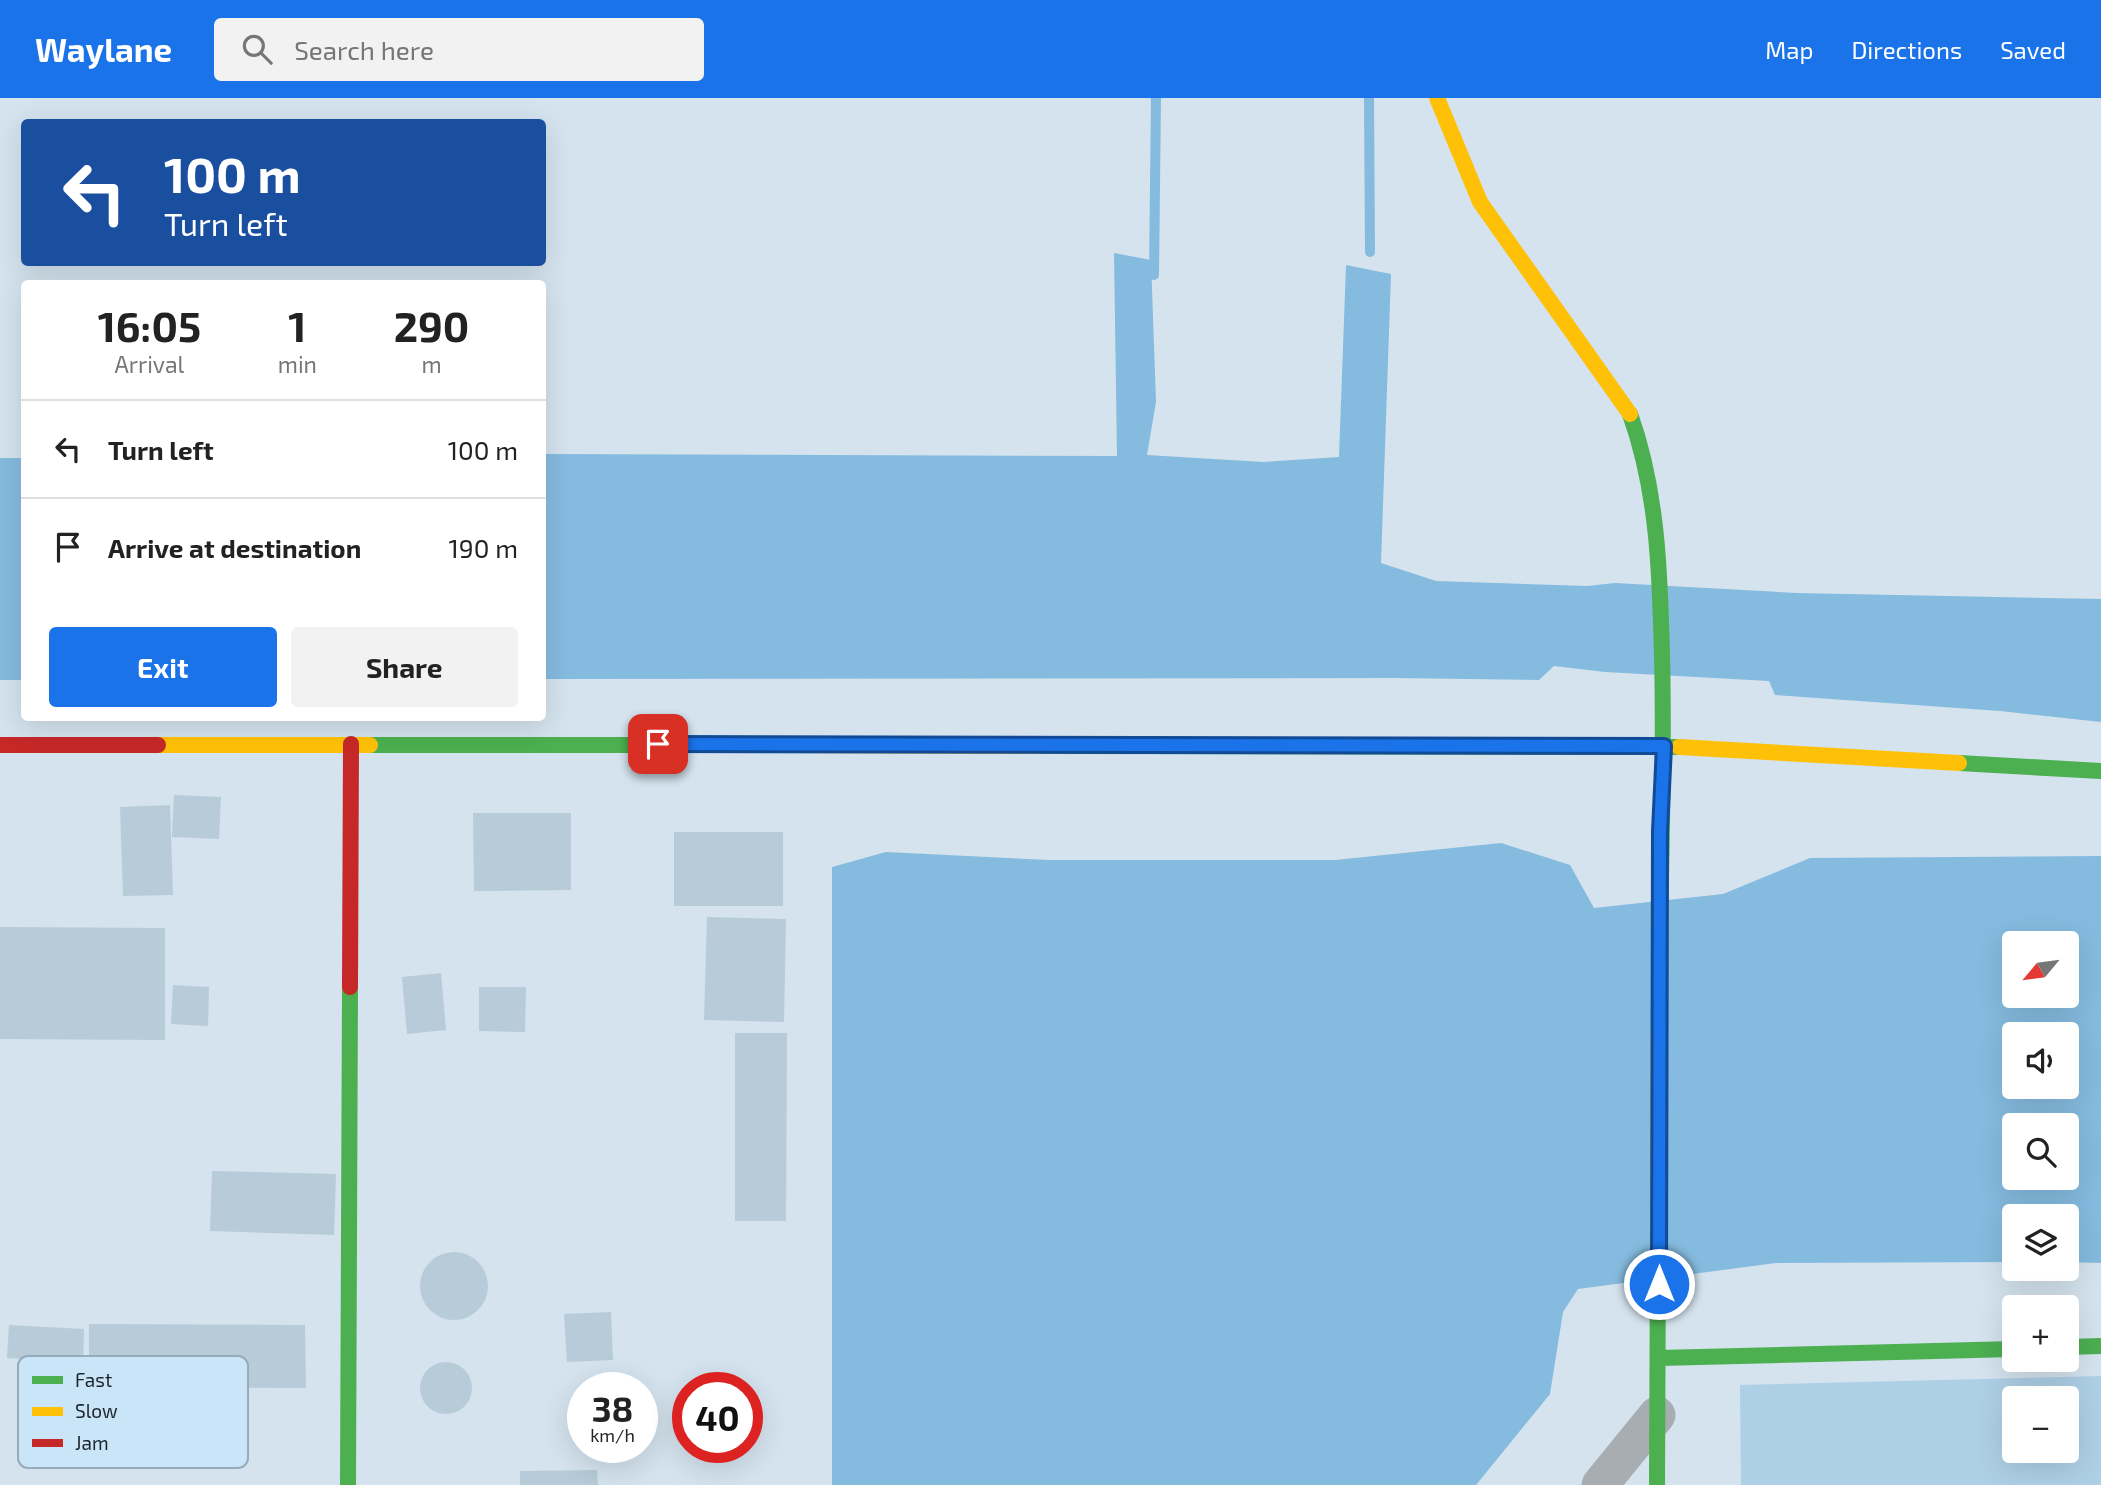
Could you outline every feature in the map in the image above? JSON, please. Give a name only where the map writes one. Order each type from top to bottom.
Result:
[{"type":"street","points":[[1437,98],[1480,202],[1631,415],[1649,479],[1660,568],[1664,746],[1660,831],[1657,1485]]},
{"type":"street","points":[[348,1485],[351,744]]},
{"type":"street","points":[[0,745],[1664,746],[2101,771]]},
{"type":"street","points":[[2079,1347],[2101,1346]]},
{"type":"street","points":[[1659,1358],[2002,1349]]},
{"type":"street","points":[[1600,1485],[1657,1415]]},
{"type":"shaded area","points":[[1114,253],[1151,260],[1156,402],[1147,455],[1263,462],[1339,457],[1346,265],[1391,274],[1381,563],[1436,581],[1587,586],[1615,583],[1796,593],[2101,599],[2101,722],[2000,711],[1775,695],[1769,681],[1605,672],[1554,666],[1539,680],[546,679],[546,454],[1117,456]]},
{"type":"shaded area","points":[[0,458],[21,458],[21,680],[0,680]]},
{"type":"shaded area","points":[[1501,843],[1570,865],[1594,908],[1723,894],[1810,858],[2101,856],[2101,1263],[2079,1262],[2079,1204],[2002,1204],[2002,1262],[1776,1263],[1578,1289],[1563,1312],[1550,1394],[1476,1485],[832,1485],[832,867],[886,852],[1049,860],[1335,860]]},
{"type":"shaded area","points":[[2101,1376],[2101,1485],[1741,1485],[1740,1385]]},
{"type":"building","points":[[174,795],[221,797],[219,839],[172,837]]},
{"type":"building","points":[[170,805],[173,895],[123,896],[120,807]]},
{"type":"building","points":[[473,813],[571,813],[571,890],[474,891]]},
{"type":"building","points":[[674,832],[783,832],[783,906],[674,906]]},
{"type":"building","points":[[707,917],[786,919],[784,1022],[704,1020]]},
{"type":"building","points":[[0,927],[165,928],[165,1040],[0,1039]]},
{"type":"building","points":[[441,973],[446,1030],[407,1034],[402,977]]},
{"type":"building","points":[[173,985],[209,987],[208,1026],[171,1024]]},
{"type":"building","points":[[479,987],[526,987],[525,1032],[479,1031]]},
{"type":"building","points":[[735,1033],[787,1033],[786,1221],[735,1221]]},
{"type":"building","points":[[212,1171],[336,1174],[334,1235],[210,1231]]},
{"type":"building","points":[[461,1252],[482,1267],[488,1279],[486,1299],[478,1310],[461,1320],[447,1320],[430,1310],[422,1299],[420,1279],[430,1262],[441,1254]]},
{"type":"building","points":[[611,1312],[613,1360],[567,1362],[564,1314]]},
{"type":"building","points":[[89,1324],[305,1325],[306,1388],[248,1388],[248,1356],[89,1356]]},
{"type":"building","points":[[9,1325],[84,1329],[83,1356],[7,1358]]},
{"type":"building","points":[[446,1362],[456,1364],[464,1370],[470,1378],[470,1398],[464,1406],[456,1412],[446,1414],[436,1412],[428,1406],[422,1398],[420,1388],[422,1378],[428,1370],[436,1364]]},
{"type":"building","points":[[597,1470],[598,1485],[520,1485],[520,1471]]},
{"type":"waterway","points":[[1154,275],[1156,98]]},
{"type":"waterway","points":[[1369,98],[1370,252]]},
{"type":"traffic: fast","points":[[1630,414],[1647,473],[1652,503],[1660,595],[1663,741],[1659,998]]},
{"type":"traffic: fast","points":[[370,745],[791,745]]},
{"type":"traffic: fast","points":[[1039,746],[1679,747]]},
{"type":"traffic: fast","points":[[1959,763],[2101,771]]},
{"type":"traffic: fast","points":[[348,1485],[350,987]]},
{"type":"traffic: fast","points":[[1657,1485],[1658,1246]]},
{"type":"traffic: fast","points":[[2079,1347],[2101,1346]]},
{"type":"traffic: fast","points":[[1659,1358],[2002,1349]]},
{"type":"traffic: slow","points":[[1437,98],[1480,202],[1630,414]]},
{"type":"traffic: slow","points":[[158,745],[370,745]]},
{"type":"traffic: slow","points":[[791,745],[1039,746]]},
{"type":"traffic: slow","points":[[1679,747],[1959,763]]},
{"type":"traffic: slow","points":[[1658,1246],[1659,998]]},
{"type":"traffic: jam","points":[[350,987],[351,744]]},
{"type":"traffic: jam","points":[[0,745],[158,745]]},
{"type":"route","points":[[658,744],[1664,746],[1660,831],[1659,1284]]}]
